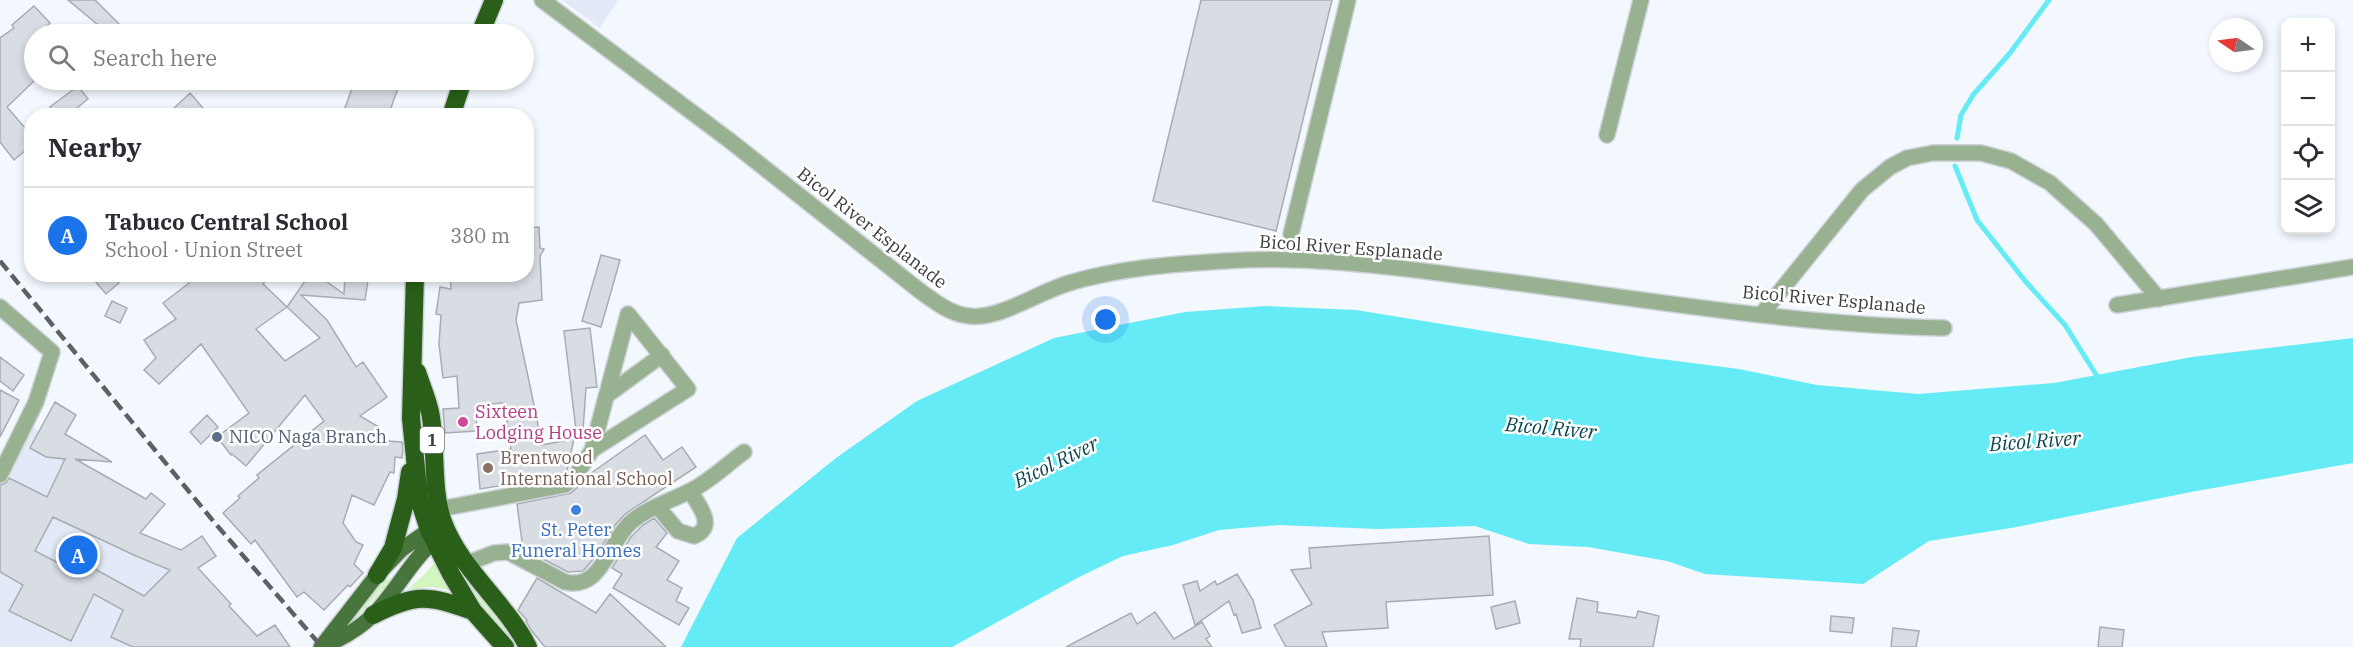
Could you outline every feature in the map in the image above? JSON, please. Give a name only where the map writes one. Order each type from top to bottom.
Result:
[{"type":"highway","points":[[484,24],[494,0]]},
{"type":"highway","points":[[454,108],[460,90]]},
{"type":"highway","name":"1","points":[[414,282],[411,418],[419,499],[489,595],[520,631],[528,647]]},
{"type":"highway","name":"1","points":[[414,362],[430,413],[439,526],[451,574],[473,611],[505,647]]},
{"type":"highway","points":[[377,575],[393,548],[400,524],[414,443]]},
{"type":"highway","points":[[373,615],[398,602],[415,598],[442,600],[473,611]]},
{"type":"main road","points":[[322,647],[377,575],[402,549],[439,526]]},
{"type":"main road","points":[[322,647],[337,641],[373,615],[439,526]]},
{"type":"street","name":"Bicol River Esplanade","points":[[542,0],[729,140],[920,291],[946,310],[964,316],[983,316],[1004,310],[1048,289],[1103,274],[1174,264],[1289,259],[1420,270],[1761,315],[1889,327],[1944,328]]},
{"type":"street","points":[[1292,234],[1348,0]]},
{"type":"street","points":[[1607,135],[1641,0]]},
{"type":"street","points":[[1761,315],[1862,190],[1890,167],[1907,158],[1933,153],[1981,153],[2011,161],[2050,183],[2096,224],[2159,299]]},
{"type":"street","points":[[2117,305],[2353,267]]},
{"type":"street","points":[[0,307],[52,352],[36,402],[0,475]]},
{"type":"street","points":[[439,526],[565,485],[576,477],[592,450],[628,314],[688,389],[592,450]]},
{"type":"street","points":[[606,396],[662,356]]},
{"type":"street","points":[[468,564],[494,553],[508,552],[564,582],[573,584],[585,582],[598,571],[616,540],[630,523],[657,506],[690,491],[744,452]]},
{"type":"street","points":[[657,506],[678,531],[694,536],[701,533],[706,526],[707,519],[690,491]]},
{"type":"shaded area","points":[[562,0],[618,0],[600,28]]},
{"type":"shaded area","points":[[33,426],[219,620],[201,647],[0,647],[0,491]]},
{"type":"green space","points":[[438,558],[454,591],[432,587],[408,589],[426,573]]},
{"type":"green space","points":[[461,567],[520,647],[516,647],[479,608],[457,571]]},
{"type":"green space","points":[[391,578],[389,583],[342,633],[340,628],[385,581]]},
{"type":"water","name":"Bicol River","points":[[1266,306],[1356,310],[1645,357],[1739,369],[1817,385],[1918,394],[2054,383],[2192,357],[2353,338],[2353,463],[2011,528],[1929,541],[1863,584],[1705,574],[1667,561],[1588,547],[1529,544],[1475,526],[1378,529],[1278,525],[1219,530],[1173,545],[1123,556],[1081,576],[952,647],[681,647],[737,538],[836,458],[917,401],[1054,338],[1185,312]]},
{"type":"building","points":[[68,0],[95,0],[119,24],[97,24]]},
{"type":"building","points":[[1201,0],[1332,0],[1276,231],[1153,201]]},
{"type":"building","points":[[34,6],[50,23],[24,24],[25,90],[7,107],[24,127],[24,152],[14,160],[0,142],[0,38],[14,28],[12,25]]},
{"type":"building","points":[[73,90],[81,90],[88,99],[77,108],[50,107]]},
{"type":"building","points":[[351,90],[397,90],[391,108],[345,108]]},
{"type":"building","points":[[190,93],[203,108],[174,108]]},
{"type":"building","points":[[534,227],[539,227],[540,248],[544,249],[540,256],[542,300],[519,303],[516,320],[541,445],[574,439],[567,471],[561,476],[480,489],[477,454],[511,449],[504,403],[475,405],[477,431],[445,433],[443,409],[459,408],[457,376],[443,378],[439,344],[441,315],[436,314],[440,287],[451,289],[451,282],[534,282]]},
{"type":"building","points":[[601,255],[620,260],[601,327],[582,321]]},
{"type":"building","points":[[96,282],[118,282],[119,283],[106,294]]},
{"type":"building","points":[[265,282],[263,284],[287,307],[304,282],[327,282],[344,294],[345,282],[368,282],[365,300],[301,295],[327,320],[356,367],[363,362],[387,397],[360,416],[379,427],[372,440],[402,442],[403,448],[402,458],[395,457],[394,473],[390,472],[374,505],[352,495],[343,523],[356,542],[363,545],[354,564],[363,573],[324,610],[304,592],[297,597],[255,540],[251,544],[223,513],[259,478],[257,475],[324,421],[305,395],[246,466],[231,455],[217,437],[249,413],[201,344],[159,384],[144,370],[156,358],[144,340],[176,319],[163,303],[189,283]],"holes":[[[287,307],[320,338],[285,361],[256,329]]]},
{"type":"building","points":[[112,301],[127,308],[120,323],[105,316]]},
{"type":"building","points":[[590,328],[597,387],[586,388],[583,430],[576,430],[564,331]]},
{"type":"building","points":[[0,357],[24,375],[13,391],[0,381]]},
{"type":"building","points":[[0,390],[19,400],[0,437]]},
{"type":"building","points":[[55,402],[76,415],[65,434],[112,462],[75,459],[146,499],[151,493],[165,504],[140,533],[181,550],[202,536],[216,556],[198,568],[257,636],[275,625],[290,647],[133,647],[111,637],[123,610],[94,594],[71,641],[9,611],[23,585],[0,572],[0,485],[6,483],[9,478],[47,497],[65,459],[46,457],[30,448]],"holes":[[[53,517],[170,570],[144,596],[84,563],[78,573],[35,551]]]},
{"type":"building","points":[[207,415],[218,427],[201,444],[190,432]]},
{"type":"building","name":"St. Peter Funeral Homes","points":[[645,435],[663,460],[682,447],[696,467],[625,514],[583,571],[568,572],[537,556],[536,550],[523,549],[517,504],[571,493],[587,476]]},
{"type":"building","points":[[654,518],[667,533],[656,547],[679,561],[667,580],[682,588],[676,601],[689,608],[679,625],[613,588],[622,574],[612,568],[631,537]]},
{"type":"building","points":[[1489,536],[1493,595],[1386,602],[1388,628],[1322,632],[1327,647],[1286,647],[1274,625],[1312,604],[1291,570],[1311,568],[1309,548]]},
{"type":"building","points":[[1237,574],[1253,600],[1261,628],[1242,633],[1229,601],[1195,625],[1183,585],[1197,581],[1200,591],[1215,581],[1217,585]]},
{"type":"building","points":[[537,578],[596,613],[610,594],[666,647],[545,647],[518,610]]},
{"type":"building","points":[[1577,598],[1598,602],[1597,612],[1636,618],[1638,611],[1659,616],[1653,647],[1580,647],[1581,639],[1569,639]]},
{"type":"building","points":[[1515,601],[1520,623],[1496,629],[1491,607]]},
{"type":"building","points":[[1155,612],[1174,639],[1202,622],[1210,636],[1206,639],[1212,647],[1066,647],[1131,613],[1137,624]]},
{"type":"building","points":[[1831,616],[1854,618],[1852,633],[1830,631]]},
{"type":"building","points":[[2100,627],[2124,630],[2122,647],[2098,647]]},
{"type":"building","points":[[1893,628],[1919,631],[1916,647],[1891,647]]},
{"type":"waterway","points":[[1957,138],[1961,115],[1973,95],[2010,53],[2049,0]]},
{"type":"waterway","points":[[1955,166],[1977,220],[2026,282],[2065,325],[2097,376],[2098,383]]},
{"type":"railway","points":[[0,261],[214,522],[322,647]]},
{"type":"place","name":"Sixteen Lodging House","points":[[463,422]]},
{"type":"place","name":"NICO Naga Branch","points":[[217,437]]},
{"type":"place","name":"Brentwood International School","points":[[488,468]]},
{"type":"place","name":"St. Peter Funeral Homes","points":[[576,510]]},
{"type":"place","name":"Tabuco Central School","points":[[78,555]]}]
